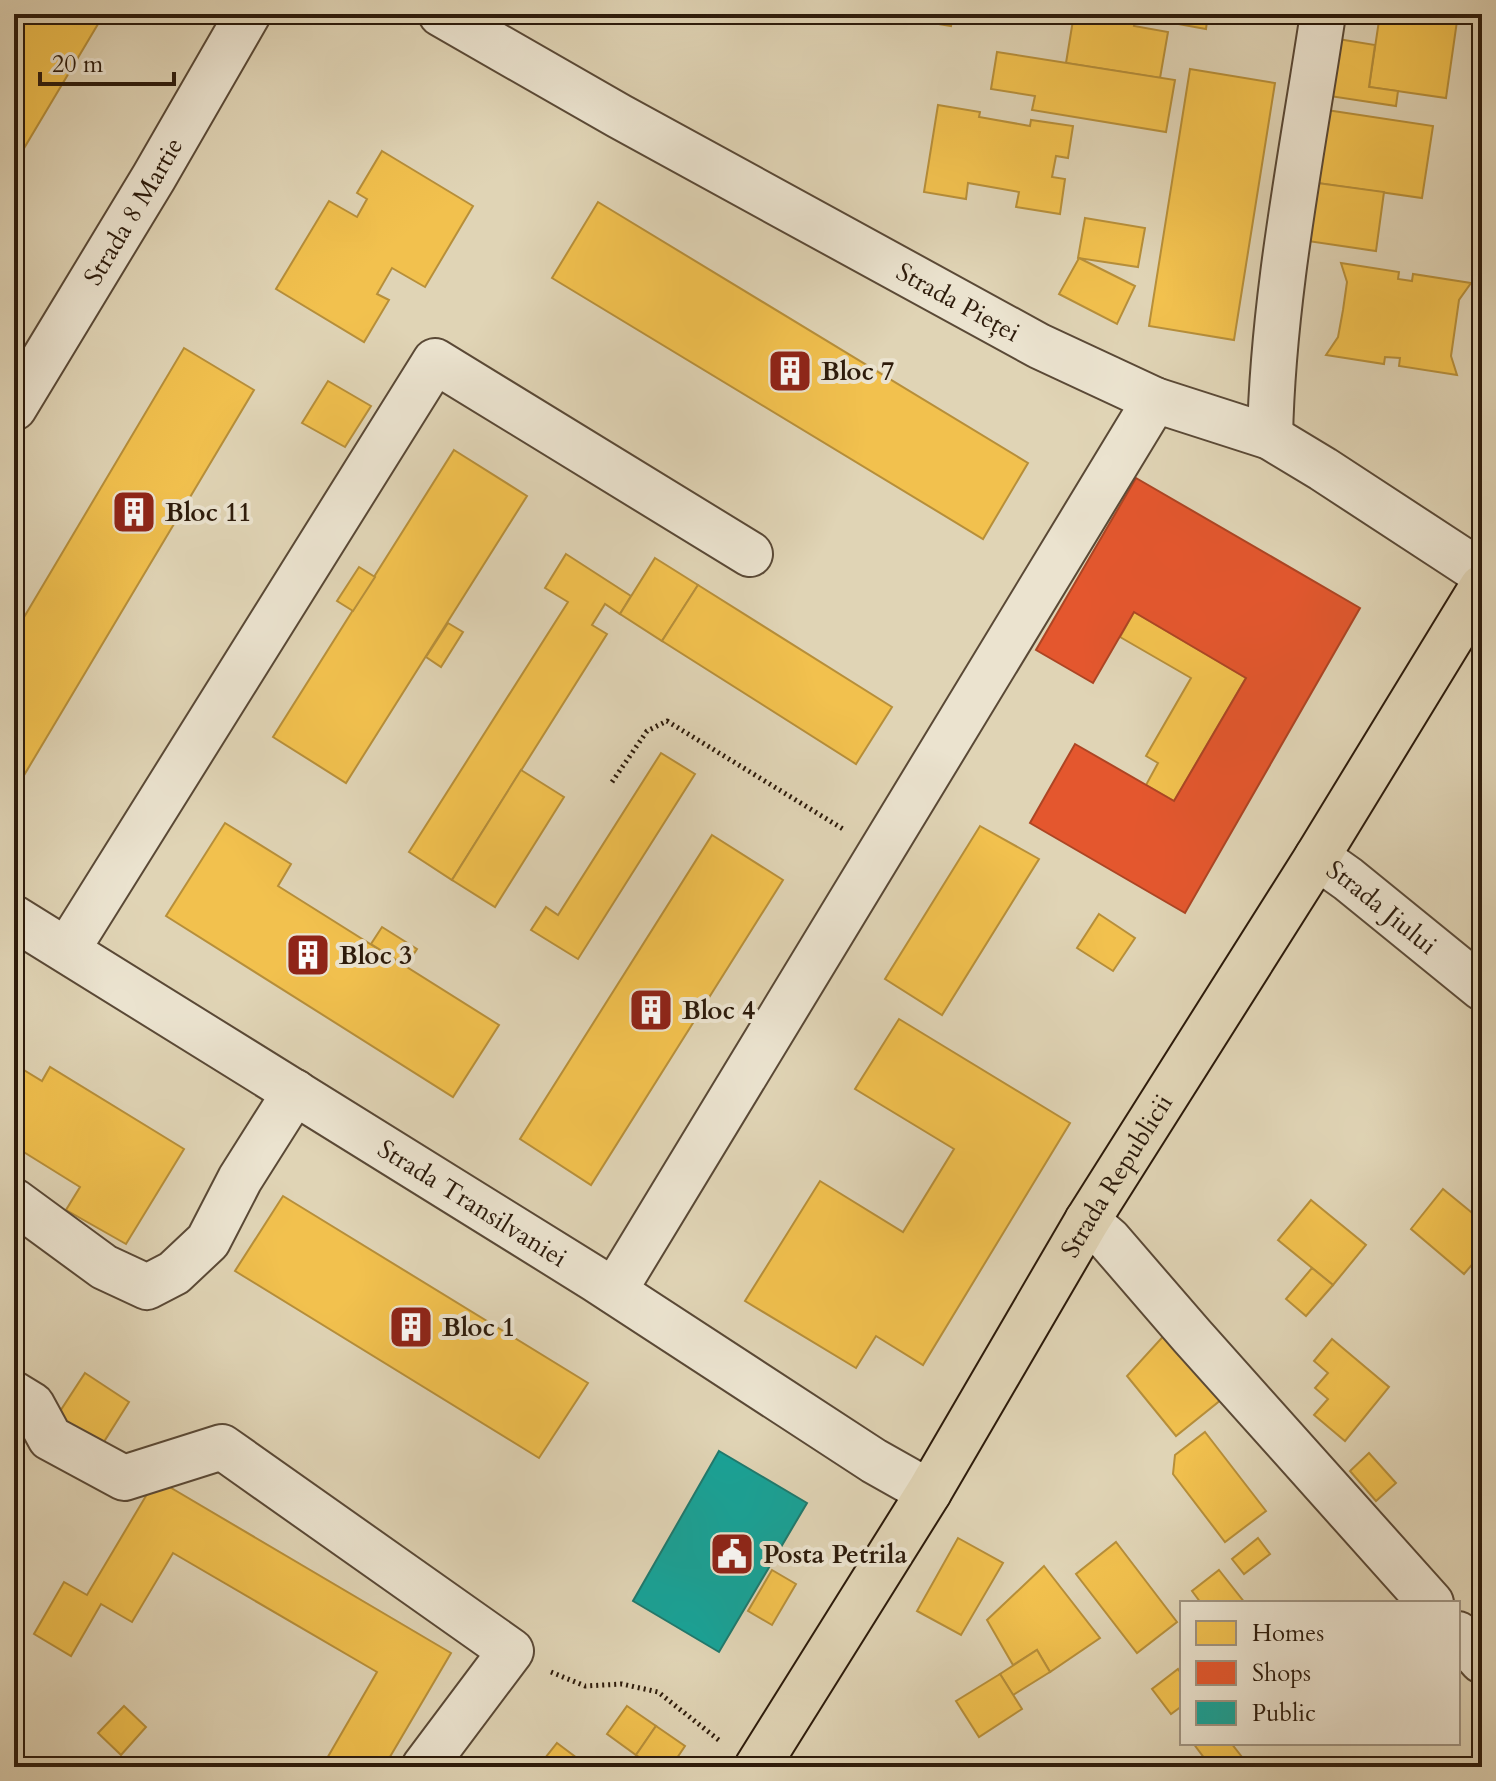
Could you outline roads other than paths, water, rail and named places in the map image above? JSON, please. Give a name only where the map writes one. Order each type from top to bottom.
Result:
[{"type":"main road","name":"Strada Republicii","points":[[741,1757],[929,1492],[1087,1221],[1317,857],[1482,587]]},
{"type":"street","name":"Strada 8 Martie","points":[[14,408],[154,177],[248,14]]},
{"type":"street","name":"Strada Pieței","points":[[441,14],[1039,346],[1155,400],[1270,437],[1482,573]]},
{"type":"street","points":[[1270,437],[1271,387],[1283,283],[1323,14]]},
{"type":"street","points":[[67,950],[435,361],[750,554]]},
{"type":"street","points":[[614,1291],[1155,400]]},
{"type":"street","name":"Strada Jiului","points":[[1317,857],[1482,988]]},
{"type":"street","name":"Strada Transilvaniei","points":[[14,918],[614,1291],[874,1461],[929,1492]]},
{"type":"street","points":[[14,1201],[104,1267],[147,1287],[174,1273],[208,1241],[240,1179],[295,1092]]},
{"type":"street","points":[[1087,1221],[1109,1240],[1429,1601]]},
{"type":"street","points":[[14,1394],[32,1405],[50,1438],[124,1478],[222,1447],[511,1651],[424,1767]]},
{"type":"street","points":[[1460,1636],[1482,1661]]},
{"type":"place","name":"Bloc 7","points":[[790,371]]},
{"type":"place","name":"Bloc 11","points":[[134,512]]},
{"type":"place","name":"Bloc 3","points":[[308,955]]},
{"type":"place","name":"Bloc 4","points":[[651,1010]]},
{"type":"place","name":"Bloc 1","points":[[411,1327]]},
{"type":"place","name":"Posta Petrila","points":[[732,1554]]}]
